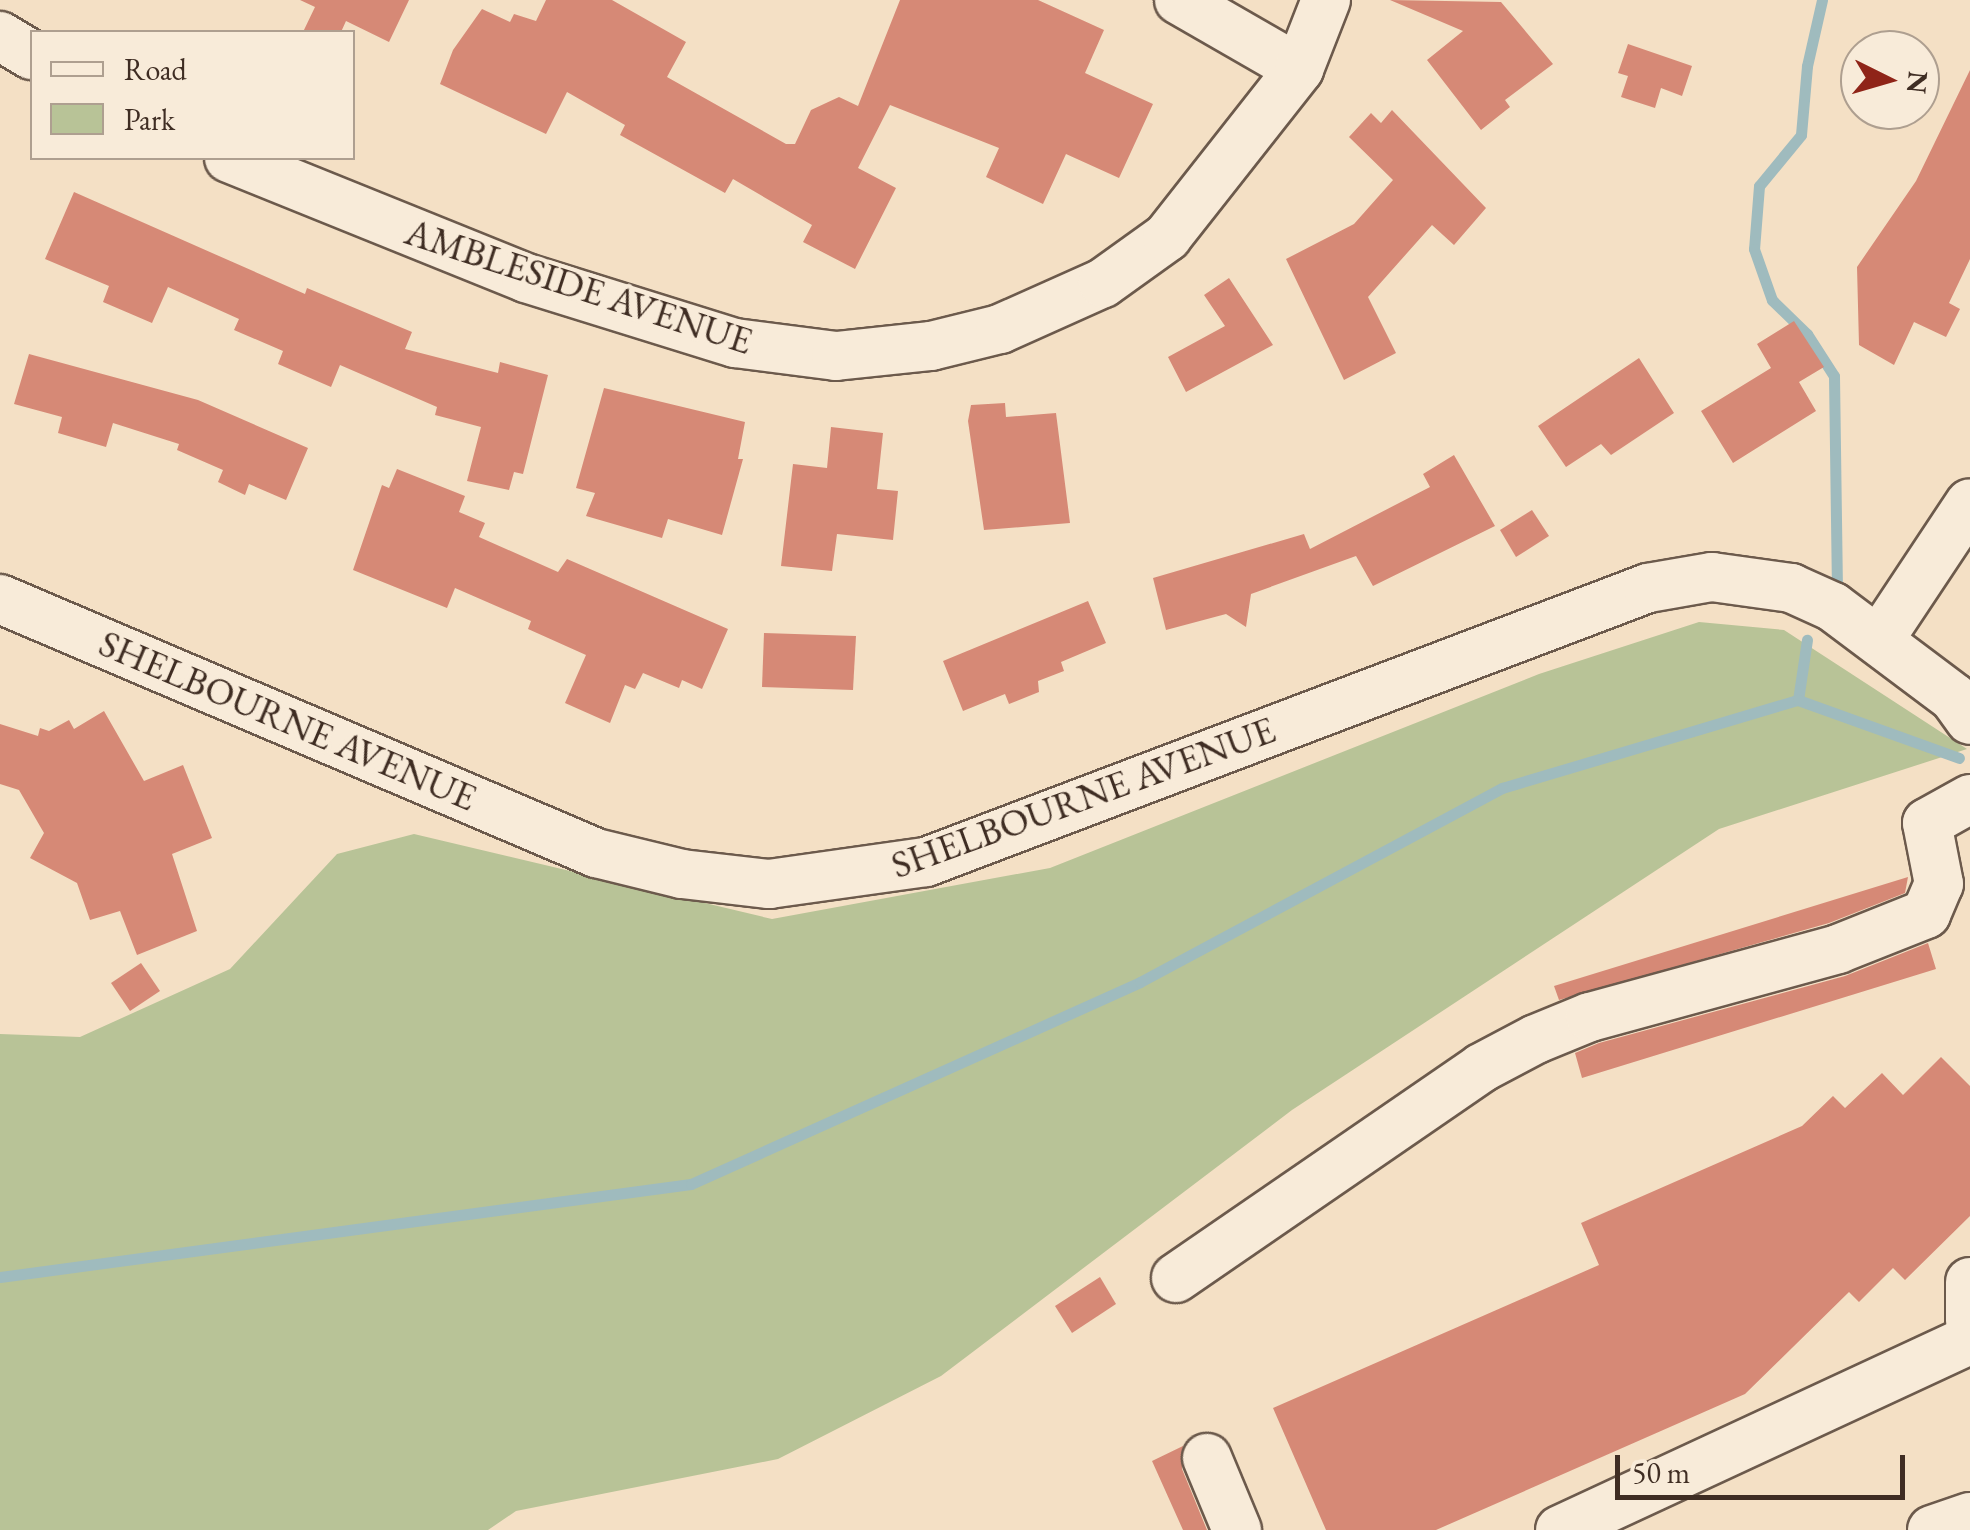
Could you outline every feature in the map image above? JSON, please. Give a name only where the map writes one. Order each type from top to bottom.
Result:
[{"type":"street","points":[[1178,0],[1299,69]]},
{"type":"street","name":"AMBLESIDE AVENUE","points":[[234,160],[526,278],[735,342],[836,356],[930,346],[1000,329],[1103,283],[1167,237],[1299,69],[1326,0]]},
{"type":"street","points":[[0,36],[30,54]]},
{"type":"street","points":[[1879,640],[1970,503]]},
{"type":"street","name":"SHELBOURNE AVENUE","points":[[0,598],[596,854],[682,874],[769,884],[926,862],[1648,588],[1712,578],[1791,588],[1879,640],[1954,698],[1970,720]]},
{"type":"street","points":[[1176,1278],[1482,1068],[1536,1039],[1590,1017],[1838,948],[1926,914],[1938,884],[1927,823],[1970,799]]},
{"type":"street","points":[[1970,1282],[1970,1321]]},
{"type":"street","points":[[1560,1530],[1970,1340]]},
{"type":"street","points":[[1206,1458],[1238,1530]]},
{"type":"street","points":[[1932,1530],[1970,1517]]},
{"type":"green space","points":[[1699,622],[1784,630],[1967,749],[1719,829],[1292,1110],[941,1376],[778,1459],[516,1511],[488,1530],[0,1530],[0,1034],[80,1037],[230,969],[337,854],[414,834],[772,919],[1050,868],[1539,674]]},
{"type":"building","points":[[300,0],[409,0],[389,42],[346,21],[342,30],[304,30],[315,7]]},
{"type":"building","points":[[546,0],[612,0],[686,42],[667,77],[786,144],[795,144],[811,110],[839,97],[858,106],[900,0],[1038,0],[1104,30],[1085,73],[1153,104],[1119,178],[1066,154],[1043,204],[986,177],[999,148],[890,105],[858,168],[896,188],[855,269],[803,242],[812,225],[733,179],[725,193],[620,135],[625,125],[567,92],[546,134],[440,84],[453,50],[482,9],[510,22],[514,14],[536,21]]},
{"type":"building","points":[[1390,0],[1501,2],[1553,64],[1505,100],[1510,107],[1481,130],[1427,60],[1463,31]]},
{"type":"building","points":[[1628,44],[1692,66],[1682,96],[1661,88],[1655,108],[1621,97],[1628,76],[1618,73]]},
{"type":"building","points":[[1970,70],[1970,259],[1949,303],[1960,309],[1946,337],[1914,322],[1894,365],[1859,345],[1857,267],[1916,181]]},
{"type":"building","points":[[1392,110],[1486,208],[1454,245],[1432,225],[1368,297],[1396,353],[1344,380],[1286,259],[1354,224],[1393,180],[1349,137],[1371,113],[1381,123]]},
{"type":"building","points":[[74,192],[305,294],[307,288],[412,332],[405,349],[498,373],[500,362],[548,375],[523,474],[514,472],[509,490],[467,481],[481,427],[435,415],[437,407],[340,365],[331,387],[278,364],[283,351],[234,330],[239,319],[168,287],[152,323],[103,302],[109,286],[45,259]]},
{"type":"building","points":[[1229,278],[1273,345],[1186,392],[1168,357],[1225,326],[1204,295]]},
{"type":"building","points":[[1794,321],[1824,367],[1799,382],[1816,411],[1733,463],[1701,411],[1771,368],[1757,344]]},
{"type":"building","points":[[29,354],[198,400],[308,448],[286,500],[249,484],[245,495],[218,482],[223,470],[177,450],[179,444],[113,423],[106,447],[58,433],[62,417],[14,404]]},
{"type":"building","points":[[1639,358],[1674,413],[1611,455],[1601,444],[1566,467],[1538,426]]},
{"type":"building","points":[[604,388],[745,422],[738,459],[743,459],[722,535],[668,519],[662,538],[586,516],[595,493],[576,488]]},
{"type":"building","points":[[1005,403],[1006,417],[1056,413],[1070,523],[984,530],[968,421],[971,405]]},
{"type":"building","points":[[831,427],[883,433],[877,489],[898,491],[893,540],[837,534],[832,571],[781,566],[793,464],[827,468]]},
{"type":"building","points":[[1454,455],[1495,526],[1373,586],[1356,556],[1251,594],[1246,627],[1226,614],[1166,630],[1153,578],[1304,534],[1310,549],[1430,487],[1423,474]]},
{"type":"building","points":[[397,469],[465,496],[459,512],[485,523],[479,537],[558,572],[567,559],[728,629],[702,689],[682,680],[679,688],[643,673],[635,689],[625,685],[610,723],[565,703],[586,655],[528,629],[531,621],[455,588],[447,608],[353,570],[382,485],[389,488]]},
{"type":"building","points":[[1532,510],[1549,536],[1516,557],[1500,530]]},
{"type":"building","points":[[1088,601],[1106,643],[1061,662],[1064,671],[1038,681],[1039,692],[1009,704],[1005,694],[963,711],[943,661]]},
{"type":"building","points":[[764,633],[856,636],[853,690],[762,687]]},
{"type":"building","points":[[104,711],[144,781],[183,765],[212,838],[172,854],[197,931],[137,955],[120,911],[90,920],[77,883],[30,858],[44,833],[19,790],[0,784],[0,724],[38,736],[40,728],[49,731],[69,720],[74,729]]},
{"type":"building","points":[[1908,877],[1905,893],[1829,923],[1559,1000],[1554,986]]},
{"type":"building","points":[[1928,943],[1936,969],[1582,1078],[1575,1053],[1599,1043],[1845,976]]},
{"type":"building","points":[[141,963],[160,991],[130,1011],[111,983]]},
{"type":"building","points":[[1941,1057],[1970,1086],[1970,1216],[1905,1280],[1893,1268],[1859,1302],[1849,1292],[1745,1394],[1436,1530],[1326,1530],[1273,1408],[1599,1265],[1581,1223],[1802,1126],[1833,1096],[1845,1108],[1882,1073],[1903,1095]]},
{"type":"building","points":[[1100,1277],[1116,1304],[1072,1333],[1055,1306]]},
{"type":"building","points":[[1183,1446],[1182,1469],[1207,1530],[1183,1530],[1152,1461]]},
{"type":"waterway","points":[[1822,0],[1807,66],[1801,135],[1759,186],[1754,249],[1772,300],[1807,334],[1834,376],[1837,586]]},
{"type":"waterway","points":[[1798,700],[1807,640]]},
{"type":"waterway","points":[[0,1277],[691,1184],[1140,982],[1502,788],[1798,700],[1959,758]]}]
